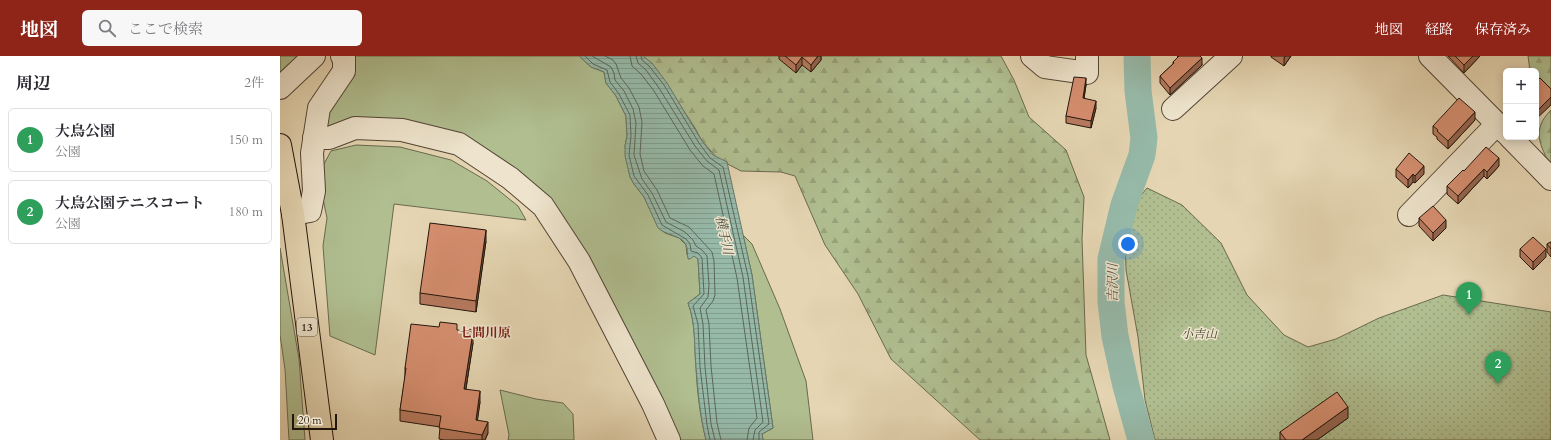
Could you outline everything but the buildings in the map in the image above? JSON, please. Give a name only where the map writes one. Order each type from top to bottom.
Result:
[{"type":"highway","name":"13","points":[[281,149],[293,214],[322,440]]},
{"type":"street","points":[[280,88],[314,56]]},
{"type":"street","points":[[293,214],[310,211],[314,191],[312,153],[319,108],[344,71],[344,58],[342,56]]},
{"type":"street","points":[[1032,56],[1045,67],[1087,73],[1087,56]]},
{"type":"street","points":[[1430,56],[1503,130]]},
{"type":"street","points":[[1173,109],[1227,57]]},
{"type":"street","points":[[314,138],[329,138],[355,128],[402,130],[459,144],[510,178],[543,206],[579,261],[653,404],[669,440]]},
{"type":"street","points":[[1409,215],[1503,132]]},
{"type":"street","points":[[1513,140],[1551,179]]},
{"type":"green space","points":[[280,56],[314,56],[280,88]]},
{"type":"green space","points":[[342,56],[579,56],[591,67],[604,72],[606,83],[616,96],[626,116],[627,136],[625,146],[630,177],[644,197],[659,228],[665,233],[679,238],[686,245],[687,255],[695,256],[698,259],[700,294],[688,303],[694,327],[696,376],[706,440],[669,440],[579,261],[510,178],[402,130],[329,138],[319,108]]},
{"type":"green space","points":[[643,56],[1001,56],[1014,80],[1029,117],[1066,150],[1084,197],[1082,239],[1086,355],[1110,440],[980,440],[891,359],[858,294],[825,245],[795,176],[781,172],[741,171],[718,159],[702,141],[657,70]]},
{"type":"green space","points":[[1528,56],[1551,56],[1551,94],[1539,83],[1539,68],[1530,68]]},
{"type":"green space","points":[[1551,110],[1551,167],[1539,138],[1541,124]]},
{"type":"green space","points":[[356,145],[400,147],[451,160],[487,181],[518,206],[526,220],[394,204],[375,355],[330,336],[323,246],[327,218],[318,175],[331,151]]},
{"type":"green space","name":"小吉山","points":[[1147,188],[1182,205],[1221,243],[1247,295],[1284,335],[1308,347],[1336,339],[1379,318],[1443,295],[1551,312],[1551,440],[1155,440],[1145,400],[1138,337],[1126,270],[1125,233],[1133,205]]},
{"type":"green space","points":[[743,235],[752,244],[780,309],[806,381],[813,440],[763,440],[762,434],[773,428],[752,275]]},
{"type":"green space","points":[[280,248],[299,359],[305,440],[289,440],[285,369],[280,335]]},
{"type":"green space","points":[[500,390],[536,399],[563,403],[573,414],[574,440],[508,440],[509,435]]},
{"type":"water","name":"横手川","points":[[579,56],[643,56],[652,63],[667,83],[702,141],[713,155],[727,162],[752,275],[773,428],[762,434],[763,440],[706,440],[698,394],[694,327],[688,303],[700,294],[698,259],[694,256],[688,259],[687,248],[684,242],[681,239],[658,228],[644,197],[630,177],[625,156],[627,136],[626,116],[616,96],[606,83],[604,72],[591,67]]},
{"type":"waterway","name":"吉沢川","points":[[1137,56],[1138,91],[1144,138],[1142,155],[1124,205],[1111,259],[1111,302],[1115,336],[1126,386],[1141,440]]},
{"type":"place","name":"大鳥公園","points":[[1469,315]]},
{"type":"place","name":"大鳥公園テニスコート","points":[[1498,384]]},
{"type":"district","name":"七間川原","points":[[485,332]]}]
